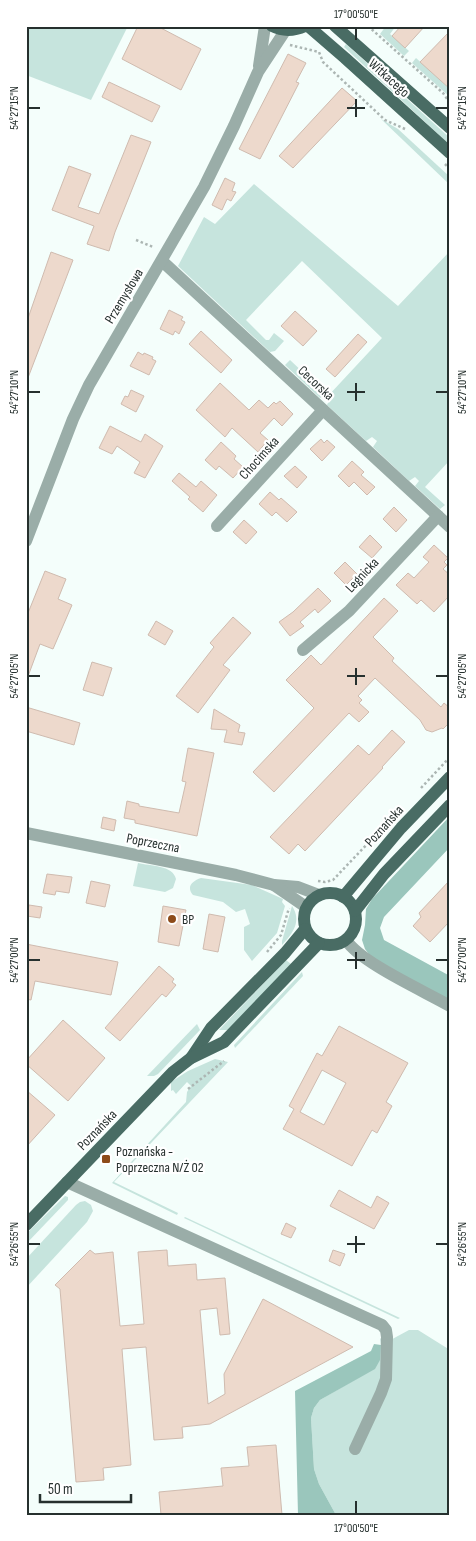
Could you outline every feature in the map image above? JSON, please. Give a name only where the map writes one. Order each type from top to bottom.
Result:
[{"type":"main road","points":[[278,28],[296,30],[306,26]]},
{"type":"main road","name":"Witkacego","points":[[306,26],[345,58],[447,158]]},
{"type":"main road","name":"Witkacego","points":[[335,26],[450,128]]},
{"type":"main road","name":"Poznańska","points":[[343,896],[401,828],[450,777]]},
{"type":"main road","points":[[355,912],[384,874],[450,804]]},
{"type":"main road","points":[[327,893],[343,896],[355,912],[355,927],[346,940],[338,944],[328,945],[319,943],[305,929],[304,914],[306,907],[320,895],[327,893]]},
{"type":"main road","name":"Poznańska","points":[[191,1058],[211,1028],[286,952],[305,929]]},
{"type":"main road","name":"Poznańska","points":[[26,1225],[173,1072],[191,1058],[224,1042],[319,943]]},
{"type":"street","name":"Przemysłowa","points":[[258,72],[265,26]]},
{"type":"street","name":"Przemysłowa","points":[[26,541],[73,419],[89,385],[162,261],[224,147],[278,28]]},
{"type":"street","name":"Cecorska","points":[[162,261],[450,526]]},
{"type":"street","name":"Chocimska","points":[[217,526],[323,410]]},
{"type":"street","name":"Legnicka","points":[[304,650],[349,611],[438,516]]},
{"type":"street","name":"Poprzeczna","points":[[26,833],[236,875],[274,886],[298,887],[320,895]]},
{"type":"street","name":"Poprzeczna","points":[[274,886],[306,907]]},
{"type":"street","points":[[346,940],[366,960],[450,1006]]},
{"type":"street","points":[[67,1182],[382,1325],[388,1337],[386,1379],[381,1394],[355,1449]]},
{"type":"path","points":[[368,26],[443,93],[450,103]]},
{"type":"path","points":[[284,48],[290,45],[320,52],[323,62],[385,120],[410,132]]},
{"type":"path","points":[[447,158],[450,169]]},
{"type":"path","points":[[136,240],[153,247]]},
{"type":"path","points":[[444,764],[450,758]]},
{"type":"path","points":[[312,879],[325,882],[331,881],[387,823]]},
{"type":"path","points":[[272,947],[281,935],[290,902]]},
{"type":"path","points":[[188,1089],[224,1060]]},
{"type":"green space","points":[[26,26],[128,26],[91,100],[26,75]]},
{"type":"green space","points":[[386,26],[396,26],[390,34],[409,51],[404,56],[380,34]]},
{"type":"green space","points":[[346,44],[450,138],[450,145],[344,47]]},
{"type":"green space","points":[[416,58],[450,89],[450,97],[412,63]]},
{"type":"green space","points":[[381,119],[398,129],[450,177],[450,185]]},
{"type":"green space","points":[[254,184],[398,306],[450,251],[450,460],[425,487],[445,505],[440,509],[415,486],[419,481],[415,477],[409,481],[373,447],[377,441],[372,437],[366,441],[327,405],[330,398],[328,396],[382,338],[302,261],[246,320],[266,340],[269,340],[274,333],[284,341],[275,351],[270,352],[178,266],[204,217],[215,224]]},
{"type":"green space","points":[[290,360],[326,394],[320,398],[285,365]]},
{"type":"green space","points":[[450,816],[450,847],[384,917],[380,928],[384,940],[450,976],[450,1002],[371,957],[365,949],[362,940],[366,909],[372,899]]},
{"type":"green space","points":[[138,863],[170,871],[176,879],[173,888],[165,892],[133,886]]},
{"type":"green space","points":[[201,878],[252,885],[283,899],[282,902],[285,906],[277,933],[252,961],[244,950],[244,927],[250,924],[245,909],[236,912],[223,902],[193,895],[190,887]]},
{"type":"green space","points":[[292,906],[296,917],[295,927],[282,945],[282,941]]},
{"type":"green space","points":[[286,960],[291,964],[228,1030],[219,1030]]},
{"type":"green space","points":[[302,972],[303,976],[235,1048],[234,1045]]},
{"type":"green space","points":[[197,1024],[200,1030],[158,1074],[147,1076]]},
{"type":"green space","points":[[215,1059],[228,1062],[114,1182],[178,1213],[177,1215],[112,1183],[186,1102],[187,1092],[191,1086],[187,1082],[176,1094],[173,1090],[171,1091],[171,1082],[188,1071]]},
{"type":"green space","points":[[65,1196],[68,1197],[68,1200],[26,1244],[26,1234]]},
{"type":"green space","points":[[85,1201],[91,1205],[93,1211],[87,1222],[26,1288],[26,1259],[76,1205]]},
{"type":"green space","points":[[185,1217],[400,1318],[398,1319]]},
{"type":"green space","points":[[409,1330],[418,1330],[450,1350],[450,1515],[336,1515],[319,1484],[314,1469],[311,1418],[314,1408],[320,1400],[375,1368],[381,1345],[380,1338],[385,1343]]},
{"type":"green space","points":[[374,1344],[381,1345],[380,1360],[375,1369],[320,1400],[314,1408],[311,1418],[314,1469],[319,1484],[336,1515],[298,1515],[295,1391],[371,1351]]},
{"type":"building","points":[[138,26],[157,26],[201,49],[181,90],[122,59]]},
{"type":"building","points":[[401,26],[425,26],[405,48],[392,36]]},
{"type":"building","points":[[450,31],[450,89],[420,62]]},
{"type":"building","points":[[288,54],[306,63],[296,82],[299,83],[260,159],[239,149]]},
{"type":"building","points":[[109,82],[160,106],[152,122],[102,97]]},
{"type":"building","points":[[342,88],[357,101],[293,168],[279,156]]},
{"type":"building","points":[[131,135],[151,142],[109,251],[87,244],[94,226],[52,210],[69,166],[91,174],[78,207],[99,214]]},
{"type":"building","points":[[225,178],[235,183],[232,191],[236,192],[231,201],[227,199],[222,210],[212,205]]},
{"type":"building","points":[[51,252],[73,260],[26,383],[26,324]]},
{"type":"building","points":[[169,310],[183,317],[181,320],[185,322],[179,334],[175,331],[173,335],[160,329]]},
{"type":"building","points":[[295,311],[317,331],[303,346],[281,326]]},
{"type":"building","points":[[201,331],[232,360],[221,373],[189,344]]},
{"type":"building","points":[[358,334],[367,342],[335,377],[326,369]]},
{"type":"building","points":[[138,352],[153,357],[152,359],[156,361],[149,375],[130,366]]},
{"type":"building","points":[[220,383],[249,410],[259,400],[268,408],[274,402],[276,404],[280,401],[293,414],[282,426],[274,418],[260,433],[268,440],[258,452],[232,428],[225,437],[196,410]]},
{"type":"building","points":[[131,390],[144,396],[136,412],[121,404],[125,396],[128,397]]},
{"type":"building","points":[[110,426],[141,442],[145,434],[163,446],[145,478],[134,473],[140,462],[117,446],[112,454],[99,448]]},
{"type":"building","points":[[321,439],[324,443],[327,440],[335,447],[322,461],[310,449]]},
{"type":"building","points":[[221,442],[236,456],[234,459],[243,467],[233,478],[219,466],[216,470],[205,460]]},
{"type":"building","points":[[352,461],[364,472],[361,475],[375,487],[367,495],[354,482],[349,487],[338,476]]},
{"type":"building","points":[[295,466],[307,477],[297,488],[284,476]]},
{"type":"building","points":[[179,473],[196,487],[201,481],[217,495],[203,512],[172,481]]},
{"type":"building","points":[[270,492],[279,500],[281,498],[297,512],[287,522],[276,512],[272,516],[259,504]]},
{"type":"building","points":[[394,507],[407,520],[396,532],[383,519]]},
{"type":"building","points":[[244,520],[257,532],[246,544],[233,532]]},
{"type":"building","points":[[370,535],[382,547],[372,558],[359,547]]},
{"type":"building","points":[[434,545],[448,558],[444,562],[447,565],[443,569],[450,575],[450,595],[434,612],[421,600],[417,604],[396,585],[408,573],[414,578],[429,562],[423,557]]},
{"type":"building","points":[[345,562],[357,574],[346,585],[334,573]]},
{"type":"building","points":[[45,571],[66,579],[58,599],[72,605],[53,649],[40,644],[27,679],[26,618]]},
{"type":"building","points":[[318,588],[331,601],[318,613],[315,609],[300,622],[304,626],[290,636],[279,622],[293,612]]},
{"type":"building","points":[[384,598],[398,611],[373,637],[394,658],[392,661],[441,707],[444,703],[450,708],[450,722],[443,729],[432,732],[426,730],[420,720],[375,678],[358,696],[362,700],[359,703],[369,712],[359,722],[349,713],[274,792],[253,772],[314,708],[286,680],[311,655],[321,665]]},
{"type":"building","points":[[233,617],[251,633],[223,665],[230,670],[198,713],[176,696],[214,647],[210,643]]},
{"type":"building","points":[[156,621],[173,631],[165,645],[148,635]]},
{"type":"building","points":[[92,662],[112,668],[103,696],[83,690]]},
{"type":"building","points":[[26,707],[80,723],[74,745],[26,731]]},
{"type":"building","points":[[214,709],[240,725],[238,732],[245,733],[242,745],[224,742],[227,730],[211,729]]},
{"type":"building","points":[[392,730],[405,742],[305,851],[298,844],[289,854],[270,837],[358,745],[369,755]]},
{"type":"building","points":[[188,748],[214,753],[197,836],[135,823],[135,820],[124,818],[127,801],[139,804],[139,806],[179,813],[186,782],[182,781]]},
{"type":"building","points":[[103,817],[116,820],[114,831],[101,828]]},
{"type":"building","points":[[47,874],[72,877],[69,893],[56,891],[55,895],[43,893]]},
{"type":"building","points":[[450,880],[450,921],[430,942],[413,926],[421,917],[419,913]]},
{"type":"building","points":[[91,881],[110,885],[105,907],[86,903]]},
{"type":"building","points":[[29,905],[42,907],[40,918],[27,916]]},
{"type":"building","name":"BP","points":[[163,906],[186,910],[179,946],[158,942]]},
{"type":"building","points":[[209,914],[225,917],[218,952],[203,949]]},
{"type":"building","points":[[26,944],[118,962],[111,995],[35,981],[31,1000],[26,999]]},
{"type":"building","points":[[159,966],[174,979],[172,982],[176,985],[166,997],[162,994],[120,1041],[105,1028]]},
{"type":"building","points":[[63,1020],[105,1058],[68,1101],[26,1064],[26,1061]]},
{"type":"building","points":[[339,1026],[408,1063],[386,1102],[392,1106],[377,1133],[372,1130],[352,1166],[283,1129],[294,1109],[289,1106],[317,1053],[322,1056]],"holes":[[[322,1070],[346,1083],[324,1125],[300,1112]]]},
{"type":"building","points":[[26,1090],[55,1115],[26,1147]]},
{"type":"building","points":[[339,1190],[371,1208],[377,1196],[389,1203],[374,1229],[330,1206]]},
{"type":"building","points":[[286,1223],[296,1228],[291,1238],[281,1234]]},
{"type":"building","points":[[90,1250],[95,1254],[113,1252],[120,1326],[144,1324],[138,1252],[167,1250],[168,1266],[196,1264],[197,1280],[225,1278],[230,1334],[220,1335],[217,1308],[200,1310],[208,1404],[225,1394],[224,1374],[263,1299],[353,1347],[210,1424],[182,1427],[183,1438],[154,1440],[146,1347],[122,1349],[131,1465],[103,1468],[104,1480],[76,1482],[60,1289],[55,1285]]},
{"type":"building","points":[[333,1250],[345,1254],[340,1266],[329,1261]]},
{"type":"building","points":[[276,1445],[282,1515],[161,1515],[159,1492],[223,1486],[221,1468],[249,1466],[247,1447]]},
{"type":"place","name":"BP","points":[[172,919]]},
{"type":"place","name":"Poznańska - Poprzeczna N/Ż 02","points":[[106,1159]]}]
